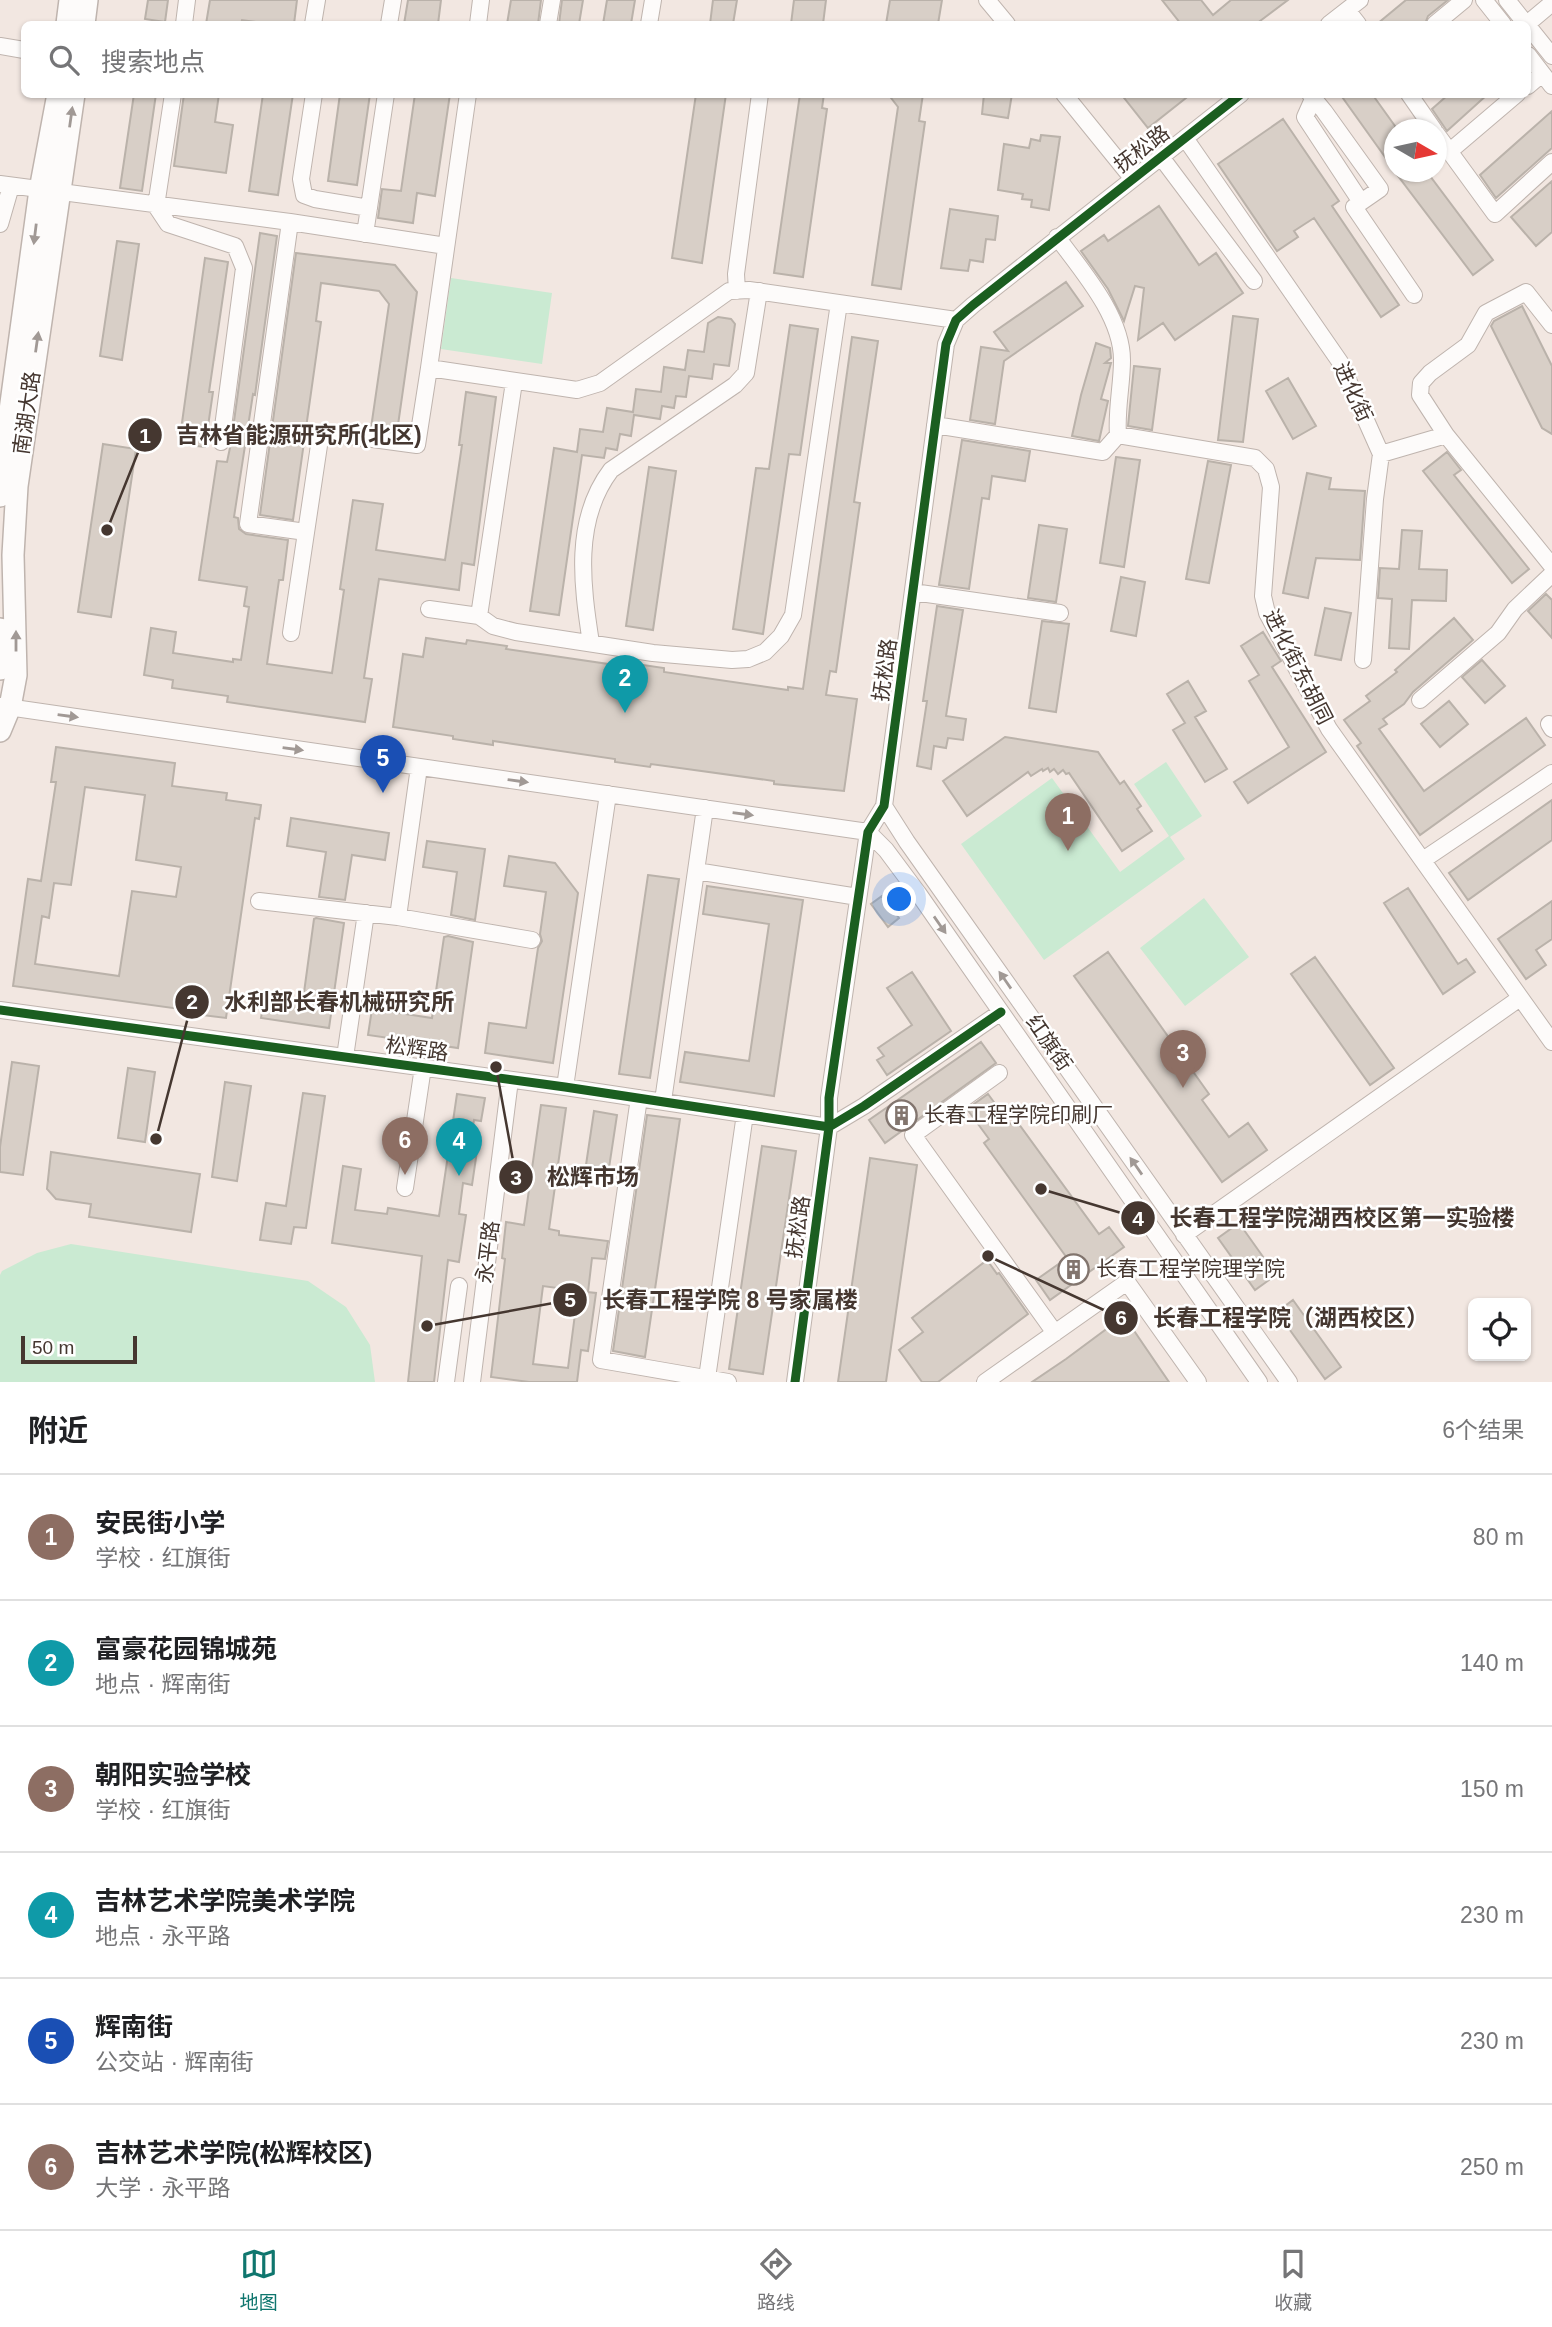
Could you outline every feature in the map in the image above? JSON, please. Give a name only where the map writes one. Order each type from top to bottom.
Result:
[{"type":"main road","points":[[67,21],[70,0]]},
{"type":"main road","points":[[84,21],[88,0]]},
{"type":"main road","name":"南湖大路","points":[[0,731],[16,675],[13,555],[17,486],[58,98]]},
{"type":"main road","name":"南湖大路","points":[[0,496],[2,469],[50,191],[74,98]]},
{"type":"main road","points":[[0,629],[0,668]]},
{"type":"street","points":[[184,21],[187,0]]},
{"type":"street","points":[[314,21],[317,0]]},
{"type":"street","points":[[390,21],[393,0]]},
{"type":"street","points":[[478,21],[481,0]]},
{"type":"street","points":[[548,21],[552,0]]},
{"type":"street","points":[[650,21],[653,0]]},
{"type":"street","points":[[987,0],[1004,21]]},
{"type":"street","points":[[1439,21],[1464,0]]},
{"type":"street","points":[[1484,0],[1501,21]]},
{"type":"street","points":[[1507,0],[1524,21]]},
{"type":"street","points":[[1531,21],[1552,3]]},
{"type":"street","points":[[1333,21],[1354,5]]},
{"type":"street","points":[[1531,30],[1552,56]]},
{"type":"street","points":[[0,46],[21,50]]},
{"type":"street","points":[[1531,59],[1547,80]]},
{"type":"street","points":[[172,98],[156,206],[167,224],[234,246],[244,268],[221,442]]},
{"type":"street","points":[[306,532],[247,524],[295,223],[304,195],[301,179],[313,98]]},
{"type":"street","points":[[365,234],[385,98]]},
{"type":"street","points":[[291,634],[321,432],[417,445],[467,98]]},
{"type":"street","points":[[737,291],[736,274],[759,98]]},
{"type":"street","points":[[1067,98],[1132,178]]},
{"type":"street","name":"抚松路","points":[[795,1382],[829,1127],[829,1098],[858,897],[868,832],[884,806],[946,344],[956,320],[1236,98]]},
{"type":"street","points":[[1311,98],[1305,117],[1361,202]]},
{"type":"street","points":[[1312,98],[1380,189],[1354,207],[1414,295]]},
{"type":"street","points":[[1412,98],[1427,119]]},
{"type":"street","points":[[1450,151],[1512,98]]},
{"type":"street","name":"进化街","points":[[1185,138],[1340,362],[1381,454]]},
{"type":"street","points":[[1447,147],[1495,214],[1552,162]]},
{"type":"street","points":[[1161,157],[1254,281]]},
{"type":"street","points":[[0,224],[6,185],[446,246]]},
{"type":"street","points":[[304,195],[315,200],[369,208]]},
{"type":"street","points":[[935,425],[1103,452],[1118,435],[1122,359],[1119,337],[1102,299],[1058,237]]},
{"type":"street","points":[[429,368],[577,390],[600,383],[729,291],[759,292],[956,320]]},
{"type":"street","points":[[591,643],[583,592],[582,550],[598,486],[611,470],[735,385],[746,373],[759,292]]},
{"type":"street","points":[[1420,701],[1498,633],[1551,564],[1446,435],[1420,395],[1421,383],[1430,373],[1468,345],[1486,313],[1526,292],[1552,325]]},
{"type":"street","points":[[429,609],[479,616],[493,626],[516,632],[653,653],[732,660],[748,659],[765,652],[781,636],[793,615],[839,303]]},
{"type":"street","points":[[479,616],[514,382]]},
{"type":"street","name":"进化街东胡同","points":[[1118,435],[1255,458],[1266,468],[1271,487],[1263,596],[1268,613],[1329,729],[1552,1042]]},
{"type":"street","points":[[1363,660],[1381,454],[1446,435]]},
{"type":"street","points":[[913,592],[1060,613]]},
{"type":"street","points":[[5,707],[868,832]]},
{"type":"street","points":[[398,917],[419,767]]},
{"type":"street","points":[[1423,860],[1552,773]]},
{"type":"street","points":[[565,1087],[608,794]]},
{"type":"street","name":"红旗街","points":[[884,806],[1289,1382]]},
{"type":"street","points":[[663,1101],[705,808]]},
{"type":"street","name":"红旗街","points":[[868,832],[886,850],[918,893],[1259,1382]]},
{"type":"street","points":[[696,871],[858,897]]},
{"type":"street","points":[[259,901],[398,917],[532,940]]},
{"type":"street","points":[[345,1057],[366,913]]},
{"type":"street","points":[[1184,1235],[1520,998]]},
{"type":"street","name":"松辉路","points":[[0,1010],[565,1087],[829,1127]]},
{"type":"street","points":[[829,1127],[1001,1012]]},
{"type":"street","points":[[405,1188],[423,1067]]},
{"type":"street","points":[[999,1073],[913,1135],[1055,1332]]},
{"type":"street","name":"永平路","points":[[471,1382],[510,1080]]},
{"type":"street","points":[[639,1098],[601,1360],[728,1382]]},
{"type":"street","points":[[707,1378],[745,1114]]},
{"type":"street","points":[[985,1382],[1127,1282],[1198,1382]]},
{"type":"street","points":[[446,1382],[459,1286]]},
{"type":"green space","points":[[451,278],[552,293],[542,364],[441,349]]},
{"type":"green space","points":[[1166,762],[1202,816],[1170,837],[1185,859],[1044,960],[961,844],[1052,778],[1120,872],[1169,836],[1134,784]]},
{"type":"green space","points":[[1204,898],[1249,957],[1185,1006],[1140,948]]},
{"type":"green space","points":[[71,1244],[308,1281],[346,1307],[370,1345],[375,1382],[0,1382],[2,1271],[37,1253]]},
{"type":"building","points":[[148,0],[168,0],[165,21],[145,19]]},
{"type":"building","points":[[210,0],[297,0],[294,21],[206,21]]},
{"type":"building","points":[[408,0],[441,0],[438,21],[404,21]]},
{"type":"building","points":[[511,0],[541,0],[538,21],[508,21]]},
{"type":"building","points":[[562,0],[583,0],[580,21],[559,21]]},
{"type":"building","points":[[607,0],[635,0],[632,21],[604,21]]},
{"type":"building","points":[[713,0],[737,0],[734,21],[710,21]]},
{"type":"building","points":[[794,0],[826,0],[823,21],[791,21]]},
{"type":"building","points":[[890,0],[942,0],[938,21],[886,21]]},
{"type":"building","points":[[1162,0],[1201,0],[1213,15],[1231,0],[1288,0],[1260,21],[1179,21]]},
{"type":"building","points":[[1406,0],[1448,0],[1428,16],[1426,21],[1381,21]]},
{"type":"building","points":[[133,98],[155,98],[142,191],[120,188]]},
{"type":"building","points":[[183,98],[218,98],[215,122],[233,125],[226,173],[174,166]]},
{"type":"building","points":[[262,98],[292,98],[278,195],[249,191]]},
{"type":"building","points":[[339,98],[369,98],[357,185],[328,181]]},
{"type":"building","points":[[414,98],[449,98],[435,196],[417,193],[413,223],[378,218],[382,189],[401,191]]},
{"type":"building","points":[[695,98],[725,98],[702,263],[672,258]]},
{"type":"building","points":[[799,98],[823,98],[822,108],[827,109],[803,277],[774,273]]},
{"type":"building","points":[[891,98],[922,98],[919,121],[925,122],[901,289],[872,285],[898,107]]},
{"type":"building","points":[[984,98],[1011,98],[1008,118],[982,114]]},
{"type":"building","points":[[1124,98],[1186,98],[1148,128]]},
{"type":"building","points":[[1343,98],[1375,98],[1390,119],[1384,119],[1384,156]]},
{"type":"building","points":[[1444,98],[1484,98],[1447,131],[1447,119],[1439,119],[1432,109]]},
{"type":"building","points":[[1552,111],[1552,148],[1496,198],[1480,175]]},
{"type":"building","points":[[1283,119],[1339,201],[1332,206],[1399,305],[1381,317],[1314,218],[1294,231],[1298,237],[1277,251],[1218,164]]},
{"type":"building","points":[[1041,135],[1060,137],[1049,210],[1031,207],[1032,200],[1022,199],[1023,194],[998,190],[1004,144],[1029,148],[1031,139],[1040,141]]},
{"type":"building","points":[[1552,181],[1552,232],[1536,246],[1511,217]]},
{"type":"building","points":[[1403,182],[1434,182],[1493,260],[1473,275]]},
{"type":"building","points":[[1159,206],[1199,265],[1216,253],[1243,293],[1175,340],[1163,323],[1138,340],[1144,288],[1135,286],[1124,321],[1108,289],[1081,251],[1104,235],[1108,241]]},
{"type":"building","points":[[950,209],[998,216],[995,240],[986,239],[983,262],[970,260],[968,271],[941,268]]},
{"type":"building","points":[[260,233],[277,236],[255,395],[253,394],[234,517],[238,518],[239,529],[246,534],[288,540],[283,580],[279,580],[267,664],[332,673],[344,590],[340,589],[353,500],[383,504],[376,550],[445,560],[462,445],[459,445],[466,392],[496,397],[474,565],[462,563],[459,590],[379,579],[364,678],[372,679],[365,722],[227,702],[228,696],[172,688],[173,680],[144,675],[151,628],[176,632],[173,653],[233,662],[233,659],[241,660],[249,607],[244,606],[247,587],[199,580],[217,461],[227,462],[231,443]]},
{"type":"building","points":[[117,241],[139,244],[122,360],[100,356]]},
{"type":"building","points":[[296,253],[395,265],[417,292],[397,432],[371,428],[389,304],[379,291],[321,283],[316,321],[321,322],[293,520],[260,515]]},
{"type":"building","points":[[205,258],[228,262],[209,392],[213,392],[205,447],[179,444]]},
{"type":"building","points":[[1066,282],[1083,306],[1004,361],[995,424],[970,420],[981,347],[1008,351],[994,332]]},
{"type":"building","points":[[1522,306],[1552,366],[1552,434],[1542,428],[1491,326],[1494,321]]},
{"type":"building","points":[[1233,316],[1258,319],[1243,442],[1218,440]]},
{"type":"building","points":[[718,317],[731,319],[735,324],[729,366],[714,364],[712,379],[689,376],[686,397],[676,396],[674,408],[662,406],[660,419],[634,415],[631,436],[620,434],[617,450],[606,448],[604,458],[582,455],[559,615],[530,611],[554,448],[577,452],[580,429],[603,432],[607,408],[633,412],[636,389],[661,392],[664,367],[685,370],[688,350],[704,352],[708,323]]},
{"type":"building","points":[[790,325],[818,329],[800,455],[789,454],[763,634],[733,629],[756,468],[769,469]]},
{"type":"building","points":[[852,337],[878,341],[854,502],[860,503],[836,672],[830,671],[826,695],[857,699],[844,791],[774,784],[774,781],[651,764],[650,767],[615,762],[615,759],[493,741],[493,745],[393,727],[403,654],[423,657],[426,638],[466,644],[467,640],[507,646],[506,649],[629,667],[629,663],[664,668],[664,672],[788,690],[788,687],[803,689]]},
{"type":"building","points":[[1096,343],[1110,348],[1111,358],[1105,363],[1111,363],[1101,399],[1108,401],[1099,441],[1072,436]]},
{"type":"building","points":[[1134,366],[1160,369],[1152,430],[1128,426]]},
{"type":"building","points":[[1288,378],[1316,426],[1293,439],[1266,391]]},
{"type":"building","points":[[962,440],[1030,451],[1025,481],[992,476],[989,499],[982,498],[969,589],[939,585]]},
{"type":"building","points":[[103,444],[136,449],[111,617],[78,612]]},
{"type":"building","points":[[1447,452],[1461,470],[1454,475],[1529,569],[1512,583],[1423,471]]},
{"type":"building","points":[[1116,457],[1140,460],[1124,567],[1100,563]]},
{"type":"building","points":[[1208,461],[1231,465],[1209,583],[1186,579]]},
{"type":"building","points":[[649,467],[676,471],[653,630],[626,626]]},
{"type":"building","points":[[1307,473],[1331,478],[1329,489],[1365,491],[1360,560],[1316,558],[1308,598],[1283,593]]},
{"type":"building","points":[[1039,525],[1067,529],[1056,602],[1028,598]]},
{"type":"building","points":[[1402,530],[1422,531],[1419,569],[1447,570],[1446,601],[1412,600],[1409,649],[1389,648],[1392,599],[1378,598],[1380,568],[1399,569]]},
{"type":"building","points":[[1121,577],[1145,582],[1136,636],[1111,631]]},
{"type":"building","points":[[1546,594],[1552,600],[1552,638],[1528,611]]},
{"type":"building","points":[[937,606],[963,610],[946,716],[966,719],[963,740],[948,738],[946,748],[934,746],[931,769],[917,766],[927,701],[923,701]]},
{"type":"building","points":[[1325,608],[1351,613],[1341,660],[1315,655]]},
{"type":"building","points":[[1454,618],[1473,640],[1413,692],[1404,704],[1383,719],[1387,724],[1379,729],[1424,791],[1526,718],[1545,745],[1420,835],[1357,746],[1361,743],[1344,720],[1370,701],[1366,696],[1397,672],[1395,670]]},
{"type":"building","points":[[1042,621],[1069,624],[1056,712],[1029,708]]},
{"type":"building","points":[[1263,632],[1281,661],[1272,667],[1326,752],[1248,803],[1234,782],[1289,747],[1249,681],[1259,675],[1241,646]]},
{"type":"building","points":[[1482,660],[1505,686],[1485,703],[1462,677]]},
{"type":"building","points":[[1188,681],[1206,711],[1195,717],[1227,769],[1205,782],[1173,730],[1185,723],[1167,694]]},
{"type":"building","points":[[1449,701],[1468,724],[1440,747],[1421,724]]},
{"type":"building","points":[[1005,737],[1098,752],[1120,784],[1124,781],[1141,806],[1137,809],[1152,831],[1122,851],[1069,773],[1066,774],[1063,770],[1058,774],[1054,769],[1050,772],[1048,768],[1031,776],[1028,772],[967,816],[943,781]]},
{"type":"building","points":[[56,747],[175,763],[172,786],[227,793],[226,800],[261,805],[259,819],[255,818],[226,1018],[194,1014],[195,1011],[13,986],[28,879],[41,881],[56,782],[51,782]],"holes":[[[85,787],[145,795],[136,860],[181,867],[176,897],[132,891],[119,976],[35,964],[42,916],[49,918],[54,883],[71,885]]]},
{"type":"building","points":[[1552,800],[1552,840],[1468,900],[1449,873]]},
{"type":"building","points":[[291,818],[389,833],[385,860],[352,855],[345,900],[319,897],[326,852],[287,846]]},
{"type":"building","points":[[427,841],[485,849],[475,920],[451,915],[457,872],[423,867]]},
{"type":"building","points":[[509,856],[555,863],[578,893],[553,1063],[485,1053],[489,1023],[526,1028],[538,948],[542,941],[540,934],[546,892],[504,886]]},
{"type":"building","points":[[648,875],[679,879],[650,1078],[619,1074]]},
{"type":"building","points":[[707,886],[803,900],[774,1096],[680,1082],[685,1052],[749,1061],[769,924],[703,914]]},
{"type":"building","points":[[1408,888],[1458,964],[1466,959],[1475,972],[1443,994],[1384,903]]},
{"type":"building","points":[[882,896],[899,918],[888,927],[871,904]]},
{"type":"building","points":[[1552,901],[1552,939],[1536,950],[1546,965],[1526,979],[1498,939]]},
{"type":"building","points":[[316,918],[344,923],[329,1028],[261,1018],[265,994],[303,1000]]},
{"type":"building","points":[[444,937],[473,942],[458,1048],[368,1035],[372,1009],[432,1018]]},
{"type":"building","points":[[1108,952],[1209,1094],[1202,1100],[1229,1137],[1248,1123],[1267,1150],[1222,1182],[1074,976]]},
{"type":"building","points":[[1315,957],[1394,1068],[1370,1085],[1291,974]]},
{"type":"building","points":[[912,972],[951,1031],[887,1075],[877,1060],[884,1056],[878,1048],[912,1025],[887,988]]},
{"type":"building","points":[[981,1042],[996,1063],[885,1143],[869,1120]]},
{"type":"building","points":[[12,1062],[39,1066],[23,1175],[0,1172],[0,1147]]},
{"type":"building","points":[[128,1068],[155,1072],[145,1142],[118,1138]]},
{"type":"building","points":[[225,1082],[251,1086],[237,1181],[212,1177]]},
{"type":"building","points":[[303,1093],[325,1096],[306,1228],[294,1227],[291,1244],[260,1240],[266,1203],[286,1206]]},
{"type":"building","points":[[457,1094],[485,1098],[481,1121],[474,1120],[469,1150],[477,1151],[472,1185],[463,1183],[459,1214],[466,1215],[459,1262],[448,1260],[434,1382],[408,1382],[422,1256],[332,1243],[343,1166],[361,1169],[355,1210],[387,1214],[388,1208],[439,1216]]},
{"type":"building","points":[[988,1094],[1010,1124],[1016,1120],[1099,1234],[1109,1227],[1124,1247],[1050,1300],[1036,1280],[1067,1258],[984,1143],[989,1139],[967,1109]]},
{"type":"building","points":[[541,1105],[566,1108],[549,1229],[559,1231],[559,1235],[608,1241],[605,1259],[592,1258],[588,1292],[543,1286],[533,1364],[568,1368],[578,1291],[596,1293],[588,1351],[581,1350],[577,1382],[529,1382],[491,1377],[505,1259],[502,1258],[506,1222],[524,1225]]},
{"type":"building","points":[[594,1111],[617,1115],[609,1168],[586,1165]]},
{"type":"building","points":[[647,1115],[680,1119],[645,1357],[613,1351]]},
{"type":"building","points":[[762,1146],[796,1151],[763,1374],[729,1369]]},
{"type":"building","points":[[51,1152],[200,1174],[191,1232],[89,1217],[91,1204],[56,1199],[47,1189]]},
{"type":"building","points":[[870,1158],[917,1165],[886,1382],[838,1382]]},
{"type":"building","points":[[1239,1223],[1276,1275],[1255,1290],[1218,1238]]},
{"type":"building","points":[[987,1260],[1028,1314],[938,1382],[922,1382],[899,1350],[923,1332],[912,1318]]},
{"type":"building","points":[[1293,1300],[1341,1367],[1325,1379],[1277,1312]]},
{"type":"building","points":[[1124,1316],[1169,1382],[1032,1382],[1066,1359]]},
{"type":"cycle path","points":[[795,1382],[829,1127],[829,1098],[868,832],[884,806],[946,344],[956,320],[973,305],[1236,98]]},
{"type":"cycle path","points":[[0,1010],[565,1087],[829,1127],[1001,1012]]},
{"type":"place","name":"吉林省能源研究所(北区)","points":[[107,530]]},
{"type":"place","name":"富豪花园锦城苑","points":[[625,713]]},
{"type":"place","name":"辉南街","points":[[383,793]]},
{"type":"place","name":"安民街小学","points":[[1068,851]]},
{"type":"place","name":"松辉市场","points":[[496,1067]]},
{"type":"place","name":"朝阳实验学校","points":[[1183,1088]]},
{"type":"place","name":"长春工程学院印刷厂","points":[[901,1115]]},
{"type":"place","name":"水利部长春机械研究所","points":[[156,1139]]},
{"type":"place","name":"吉林艺术学院(松辉校区)","points":[[405,1175]]},
{"type":"place","name":"吉林艺术学院美术学院","points":[[459,1176]]},
{"type":"place","name":"长春工程学院湖西校区第一实验楼","points":[[1041,1189]]},
{"type":"place","name":"长春工程学院（湖西校区）","points":[[988,1256]]},
{"type":"place","name":"长春工程学院理学院","points":[[1073,1269]]},
{"type":"place","name":"长春工程学院 8 号家属楼","points":[[427,1326]]}]
